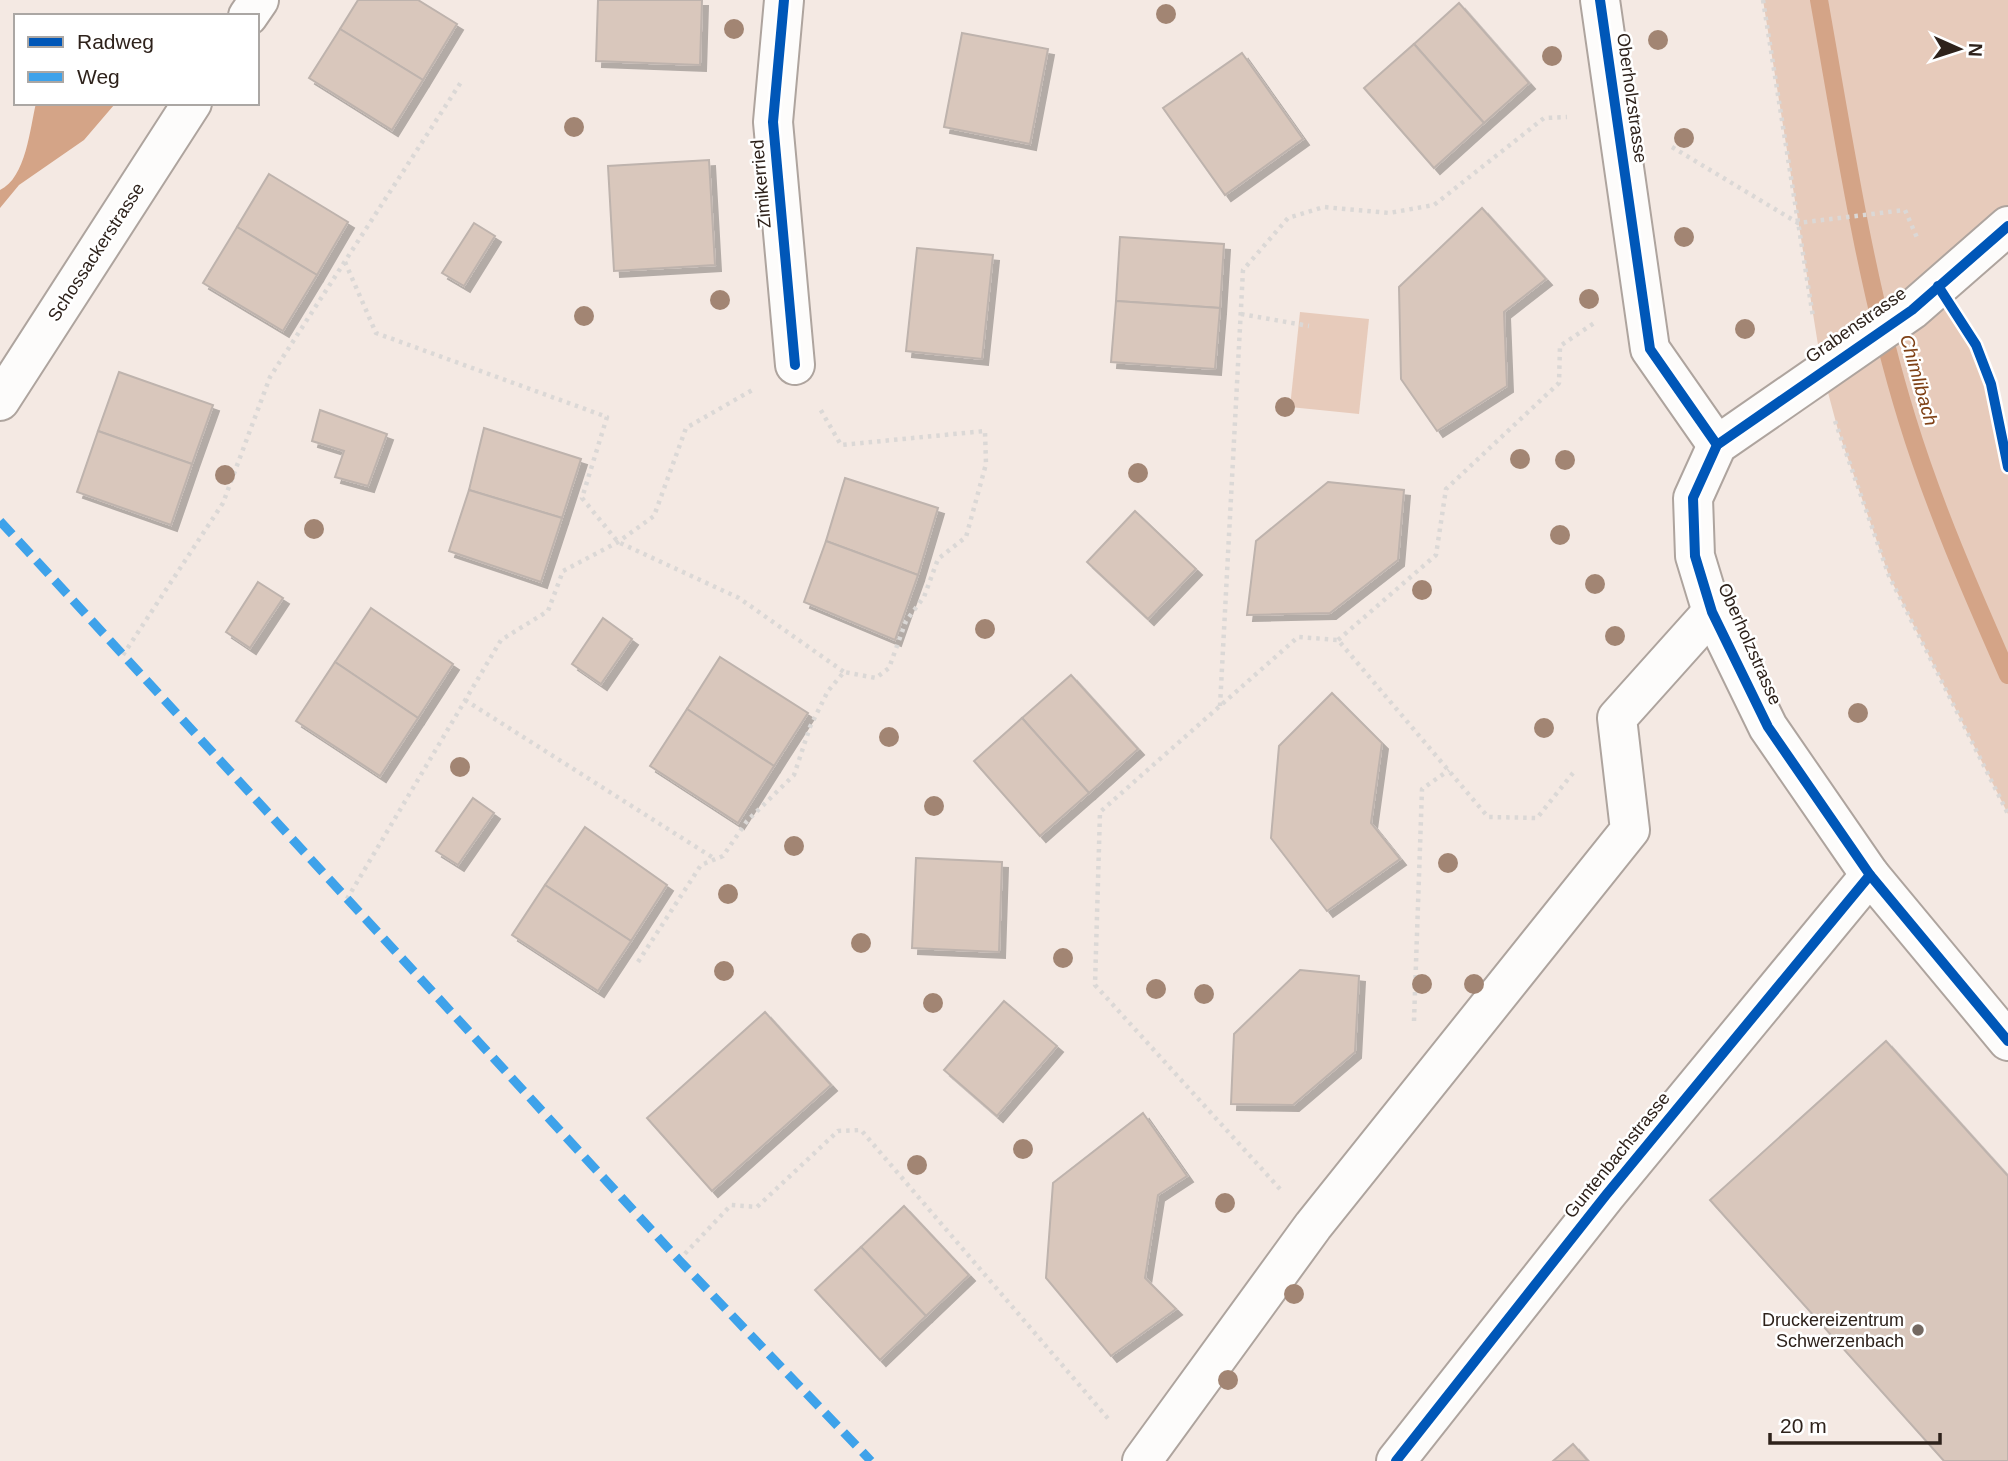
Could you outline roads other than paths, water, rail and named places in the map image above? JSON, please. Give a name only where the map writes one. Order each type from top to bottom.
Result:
[{"type":"street","name":"Zimikerried","points":[[784,0],[773,122],[795,365]]},
{"type":"street","name":"Oberholzstrasse","points":[[1601,0],[1650,349],[1717,445],[1693,498],[1695,556],[1712,612],[1768,727],[1870,876],[2008,1041]]},
{"type":"street","name":"Schossackerstrasse","points":[[0,401],[191,105]]},
{"type":"street","name":"Grabenstrasse","points":[[1717,445],[1912,310],[2008,226]]},
{"type":"street","points":[[1143,1461],[1313,1226],[1630,830],[1617,718],[1712,612]]},
{"type":"street","name":"Guntenbachstrasse","points":[[1396,1461],[1606,1195],[1870,876]]},
{"type":"waterway","name":"Chimlibach","points":[[1819,0],[1867,264],[1892,368],[1941,517],[2008,675]]},
{"type":"place","name":"Druckereizentrum Schwerzenbach","points":[[1918,1330]]}]
